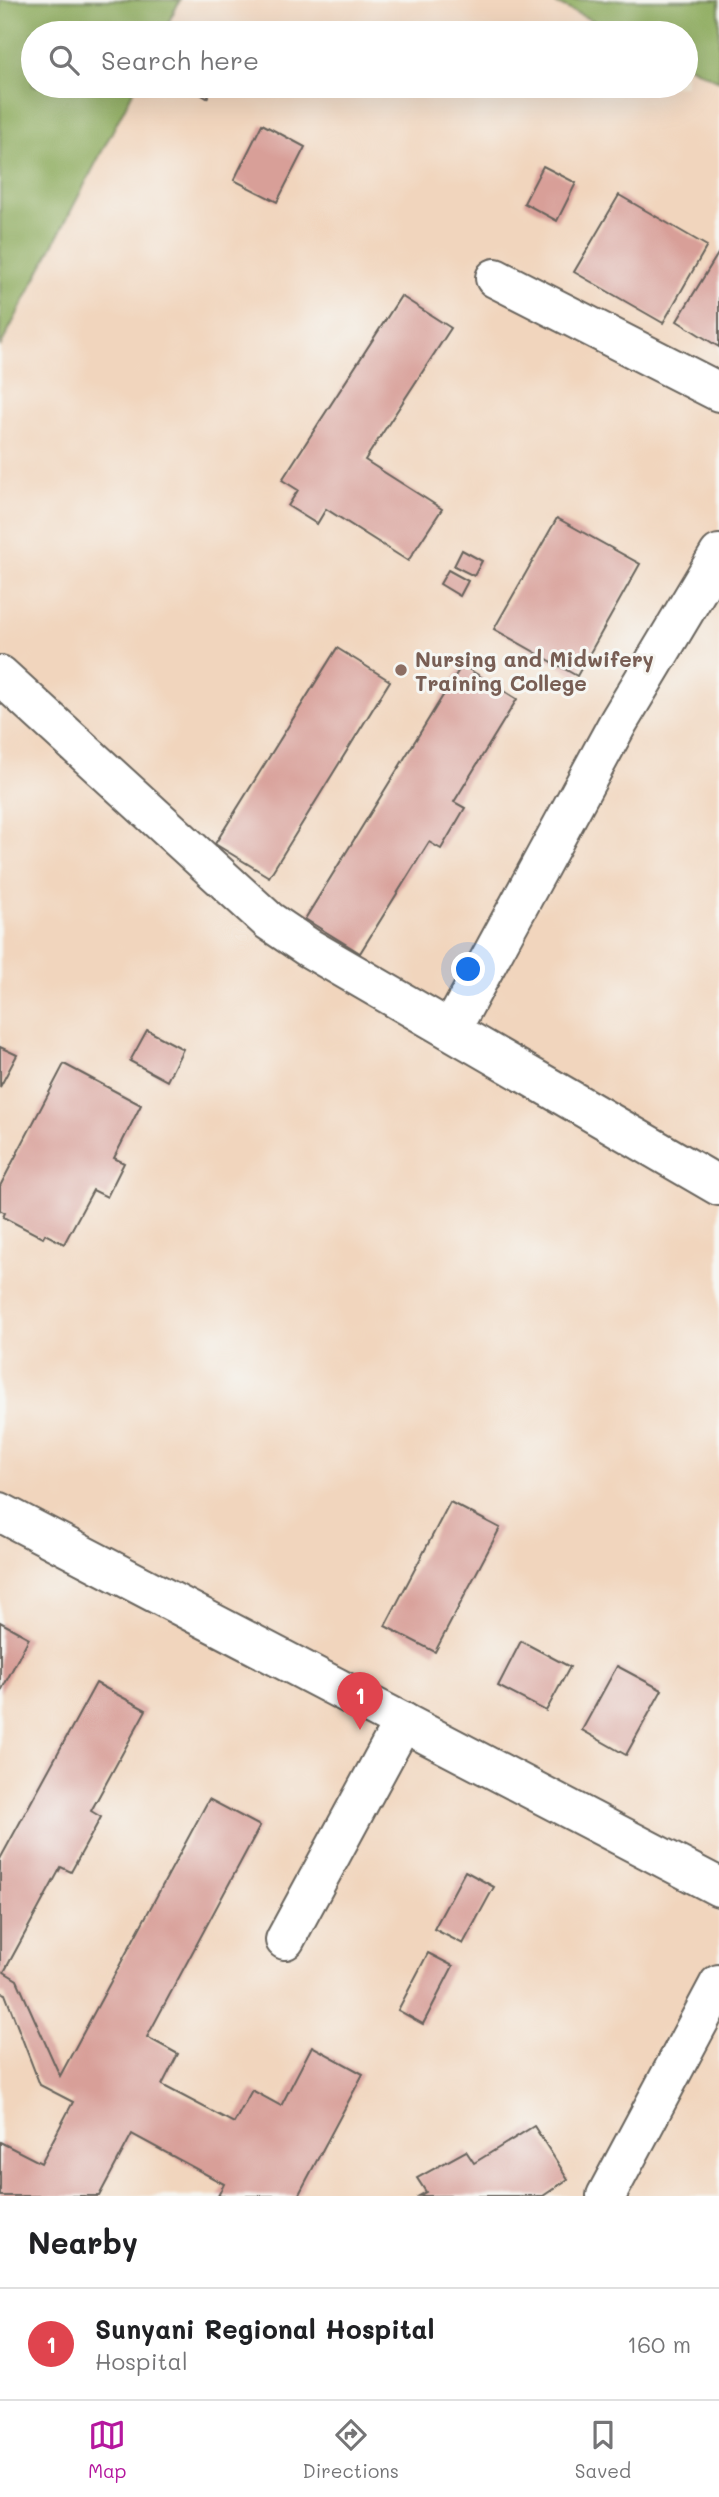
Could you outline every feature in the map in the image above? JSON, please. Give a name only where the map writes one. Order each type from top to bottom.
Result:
[{"type":"street","points":[[495,278],[719,392]]},
{"type":"street","points":[[451,1030],[619,720],[719,554]]},
{"type":"street","points":[[0,676],[269,920],[309,948],[719,1186]]},
{"type":"street","points":[[0,1512],[719,1887]]},
{"type":"street","points":[[285,1940],[403,1721]]},
{"type":"street","points":[[606,2196],[719,1984]]},
{"type":"shaded area","points":[[180,0],[549,0],[594,21],[169,21]]},
{"type":"shaded area","points":[[698,71],[719,81],[719,2196],[0,2196],[0,347],[130,98],[698,98]]},
{"type":"green space","points":[[0,0],[180,0],[169,21],[21,21],[21,98],[130,98],[0,347]]},
{"type":"green space","points":[[549,0],[719,0],[719,81],[698,71],[698,21],[594,21]]},
{"type":"building","points":[[262,124],[305,147],[277,202],[234,180]]},
{"type":"building","points":[[543,166],[576,183],[557,221],[524,203]]},
{"type":"building","points":[[619,195],[707,246],[663,323],[574,272]]},
{"type":"building","points":[[719,252],[719,347],[677,321]]},
{"type":"building","points":[[401,296],[451,328],[365,460],[442,509],[408,561],[326,509],[317,524],[288,506],[298,490],[282,480]]},
{"type":"building","points":[[557,518],[640,564],[577,676],[494,629]]},
{"type":"building","points":[[462,550],[482,561],[474,576],[454,566]]},
{"type":"building","points":[[448,570],[468,581],[460,596],[440,584]]},
{"type":"building","points":[[337,648],[390,681],[269,877],[215,844]]},
{"type":"building","points":[[462,665],[517,699],[454,802],[465,808],[441,849],[429,842],[360,953],[305,919]]},
{"type":"building","points":[[147,1030],[183,1049],[167,1081],[130,1061]]},
{"type":"building","points":[[0,1047],[17,1055],[0,1087]]},
{"type":"building","points":[[64,1064],[141,1105],[114,1158],[124,1163],[107,1197],[93,1190],[64,1244],[45,1234],[43,1238],[3,1217],[5,1213],[0,1210],[0,1186]]},
{"type":"building","points":[[450,1502],[500,1528],[435,1652],[385,1626]]},
{"type":"building","points":[[0,1622],[29,1638],[0,1693]]},
{"type":"building","points":[[521,1641],[570,1667],[546,1711],[498,1686]]},
{"type":"building","points":[[617,1666],[662,1690],[626,1755],[582,1730]]},
{"type":"building","points":[[96,1683],[146,1710],[91,1811],[101,1817],[71,1872],[61,1867],[4,1972],[17,1980],[60,2076],[209,1799],[260,1826],[147,2037],[178,2054],[162,2085],[234,2123],[252,2090],[281,2106],[312,2046],[363,2074],[298,2196],[218,2196],[224,2184],[132,2134],[99,2196],[0,2196],[0,2142],[41,2163],[73,2102],[40,2085],[5,1994],[0,1992],[0,1859]]},
{"type":"building","points":[[465,1871],[494,1887],[463,1944],[434,1929]]},
{"type":"building","points":[[428,1953],[453,1966],[423,2024],[398,2010]]},
{"type":"building","points":[[534,2126],[568,2179],[543,2196],[419,2196],[426,2192],[417,2178],[466,2151],[474,2163]]},
{"type":"place","name":"Nursing and Midwifery Training College","points":[[401,670]]},
{"type":"place","name":"Sunyani Regional Hospital","points":[[360,1730]]}]
